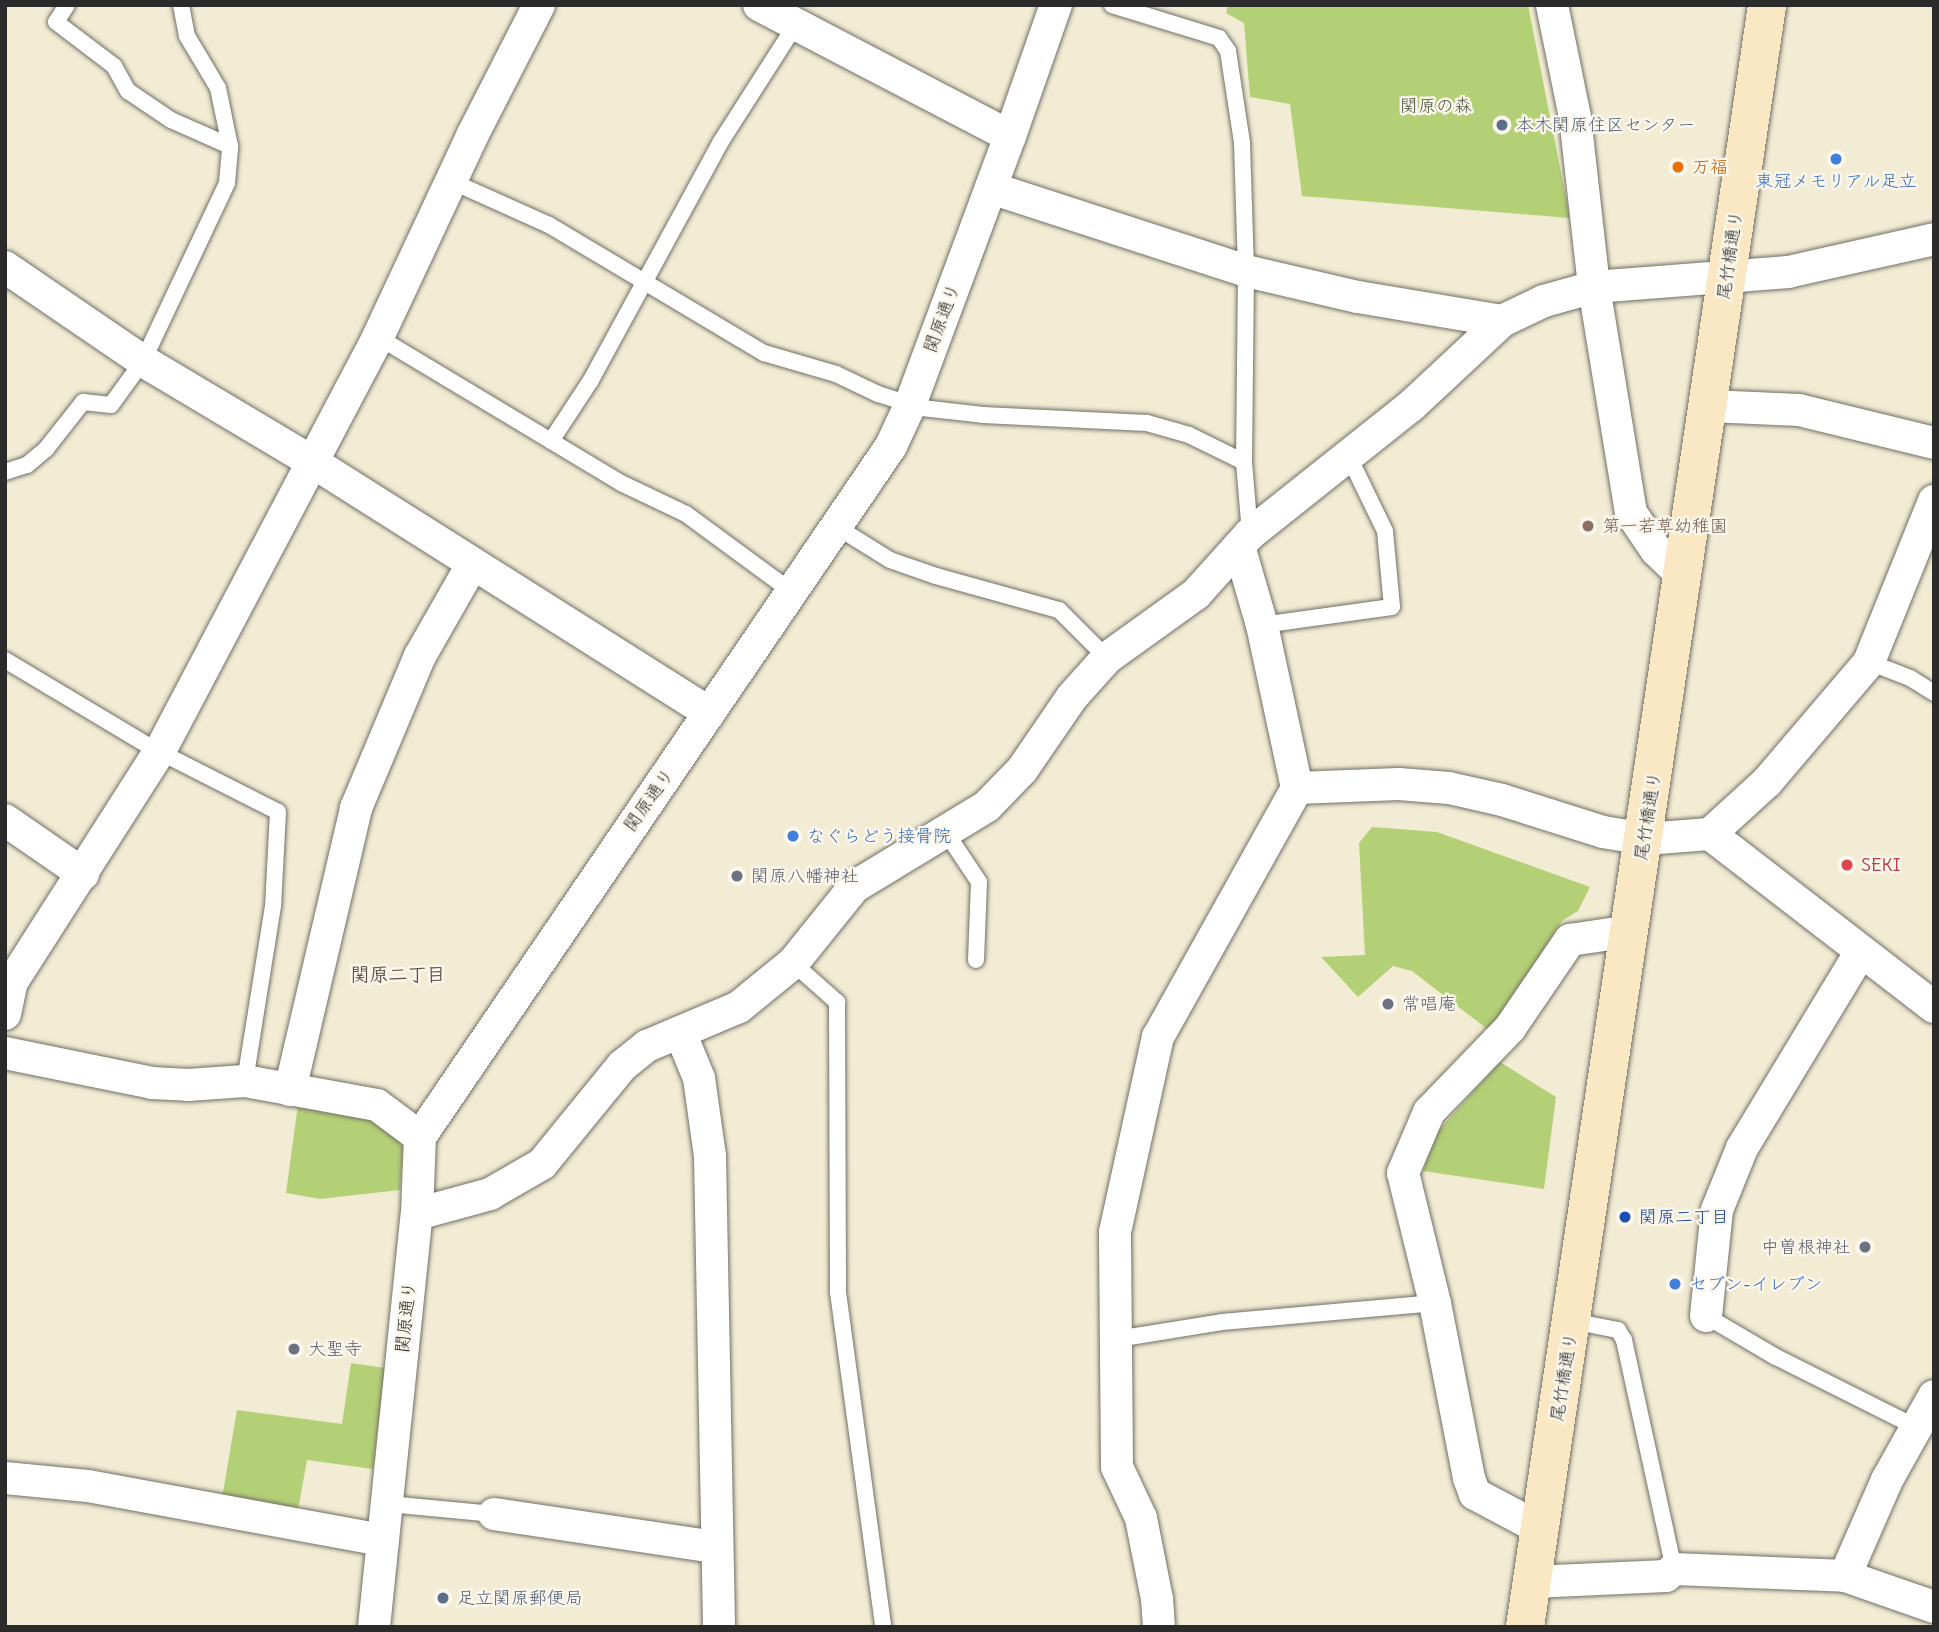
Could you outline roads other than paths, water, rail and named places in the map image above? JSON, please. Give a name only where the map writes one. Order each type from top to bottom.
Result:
[{"type":"main road","name":"尾竹橋通り","points":[[1524,1627],[1645,839],[1768,5]]},
{"type":"street","points":[[5,1014],[12,982],[160,751],[378,337],[451,181],[539,5]]},
{"type":"street","points":[[759,5],[1010,136]]},
{"type":"street","name":"関原通り","points":[[374,1627],[417,1214],[420,1138],[891,446],[910,405],[1056,5]]},
{"type":"street","points":[[1552,5],[1575,117],[1594,287],[1631,513],[1656,550],[1683,576]]},
{"type":"street","points":[[991,188],[1246,271],[1358,297],[1502,321]]},
{"type":"street","points":[[417,1214],[490,1194],[542,1164],[622,1066],[647,1046],[739,1007],[793,963],[854,887],[987,806],[1022,770],[1072,697],[1107,658],[1196,594],[1245,540],[1463,361],[1502,321],[1544,300],[1594,287],[1788,272],[1934,239]]},
{"type":"street","points":[[5,267],[143,361],[311,461],[709,712]]},
{"type":"street","points":[[1709,405],[1799,410],[1934,443]]},
{"type":"street","points":[[1297,788],[1399,784],[1449,788],[1503,800],[1603,832],[1645,839],[1710,834],[1767,782],[1869,662],[1932,511]]},
{"type":"street","points":[[1159,1627],[1157,1599],[1140,1518],[1117,1467],[1115,1233],[1158,1037],[1297,788],[1245,540]]},
{"type":"street","points":[[290,1090],[356,808],[420,656],[472,565]]},
{"type":"street","points":[[5,820],[83,873]]},
{"type":"street","points":[[1710,834],[1860,953],[1934,1007]]},
{"type":"street","points":[[1541,1529],[1475,1494],[1469,1478],[1435,1303],[1403,1173],[1429,1112],[1510,1028],[1570,940],[1631,931]]},
{"type":"street","points":[[1706,1316],[1717,1210],[1742,1148],[1860,953]]},
{"type":"street","points":[[680,1032],[699,1078],[710,1156],[715,1547],[719,1627]]},
{"type":"street","points":[[5,1053],[152,1083],[188,1085],[245,1081],[377,1105],[420,1138]]},
{"type":"street","points":[[1845,1576],[1887,1480],[1934,1396]]},
{"type":"street","points":[[5,1478],[88,1486],[383,1540]]},
{"type":"street","points":[[494,1514],[715,1547]]},
{"type":"street","points":[[1532,1582],[1666,1576],[1674,1569],[1845,1576],[1934,1606]]},
{"type":"lane","points":[[67,5],[56,22],[114,66],[128,91],[171,120],[230,146]]},
{"type":"lane","points":[[1112,5],[1219,38],[1228,51],[1242,143],[1246,271],[1245,540]]},
{"type":"lane","points":[[5,472],[27,465],[46,449],[83,402],[111,405],[143,361],[227,183],[230,146],[218,88],[187,36],[184,7]]},
{"type":"lane","points":[[551,441],[591,380],[720,142],[796,24]]},
{"type":"lane","points":[[451,181],[549,225],[764,353],[836,374],[910,405],[983,415],[1147,423],[1189,436],[1244,462]]},
{"type":"lane","points":[[378,337],[621,483],[686,514],[792,591]]},
{"type":"lane","points":[[1262,625],[1392,607],[1385,531],[1349,457]]},
{"type":"lane","points":[[837,527],[890,560],[936,576],[1059,610],[1107,658]]},
{"type":"lane","points":[[5,660],[160,751],[278,812],[273,906],[245,1081]]},
{"type":"lane","points":[[1869,662],[1910,678],[1934,693]]},
{"type":"lane","points":[[945,831],[979,882],[976,960]]},
{"type":"lane","points":[[793,963],[837,1002],[838,1292],[883,1627]]},
{"type":"lane","points":[[1116,1339],[1233,1321],[1435,1303]]},
{"type":"lane","points":[[1706,1316],[1776,1357],[1916,1427]]},
{"type":"lane","points":[[1572,1321],[1618,1331],[1624,1340],[1674,1569]]},
{"type":"lane","points":[[399,1505],[494,1514]]},
{"type":"place","name":"本木関原住区センター","points":[[1502,125]]},
{"type":"place","name":"東冠メモリアル足立","points":[[1836,159]]},
{"type":"place","name":"万福","points":[[1678,167]]},
{"type":"place","name":"第一若草幼稚園","points":[[1588,526]]},
{"type":"place","name":"なぐらどう接骨院","points":[[793,836]]},
{"type":"place","name":"SEKI","points":[[1847,865]]},
{"type":"place","name":"関原八幡神社","points":[[737,876]]},
{"type":"place","name":"常唱庵","points":[[1388,1004]]},
{"type":"place","name":"関原二丁目","points":[[1625,1217]]},
{"type":"place","name":"中曽根神社","points":[[1865,1247]]},
{"type":"place","name":"セブン-イレブン","points":[[1675,1284]]},
{"type":"place","name":"大聖寺","points":[[294,1349]]},
{"type":"place","name":"足立関原郵便局","points":[[443,1598]]},
{"type":"district","name":"関原二丁目","points":[[398,975]]},
{"type":"park label","name":"関原の森","points":[[1436,106]]}]
